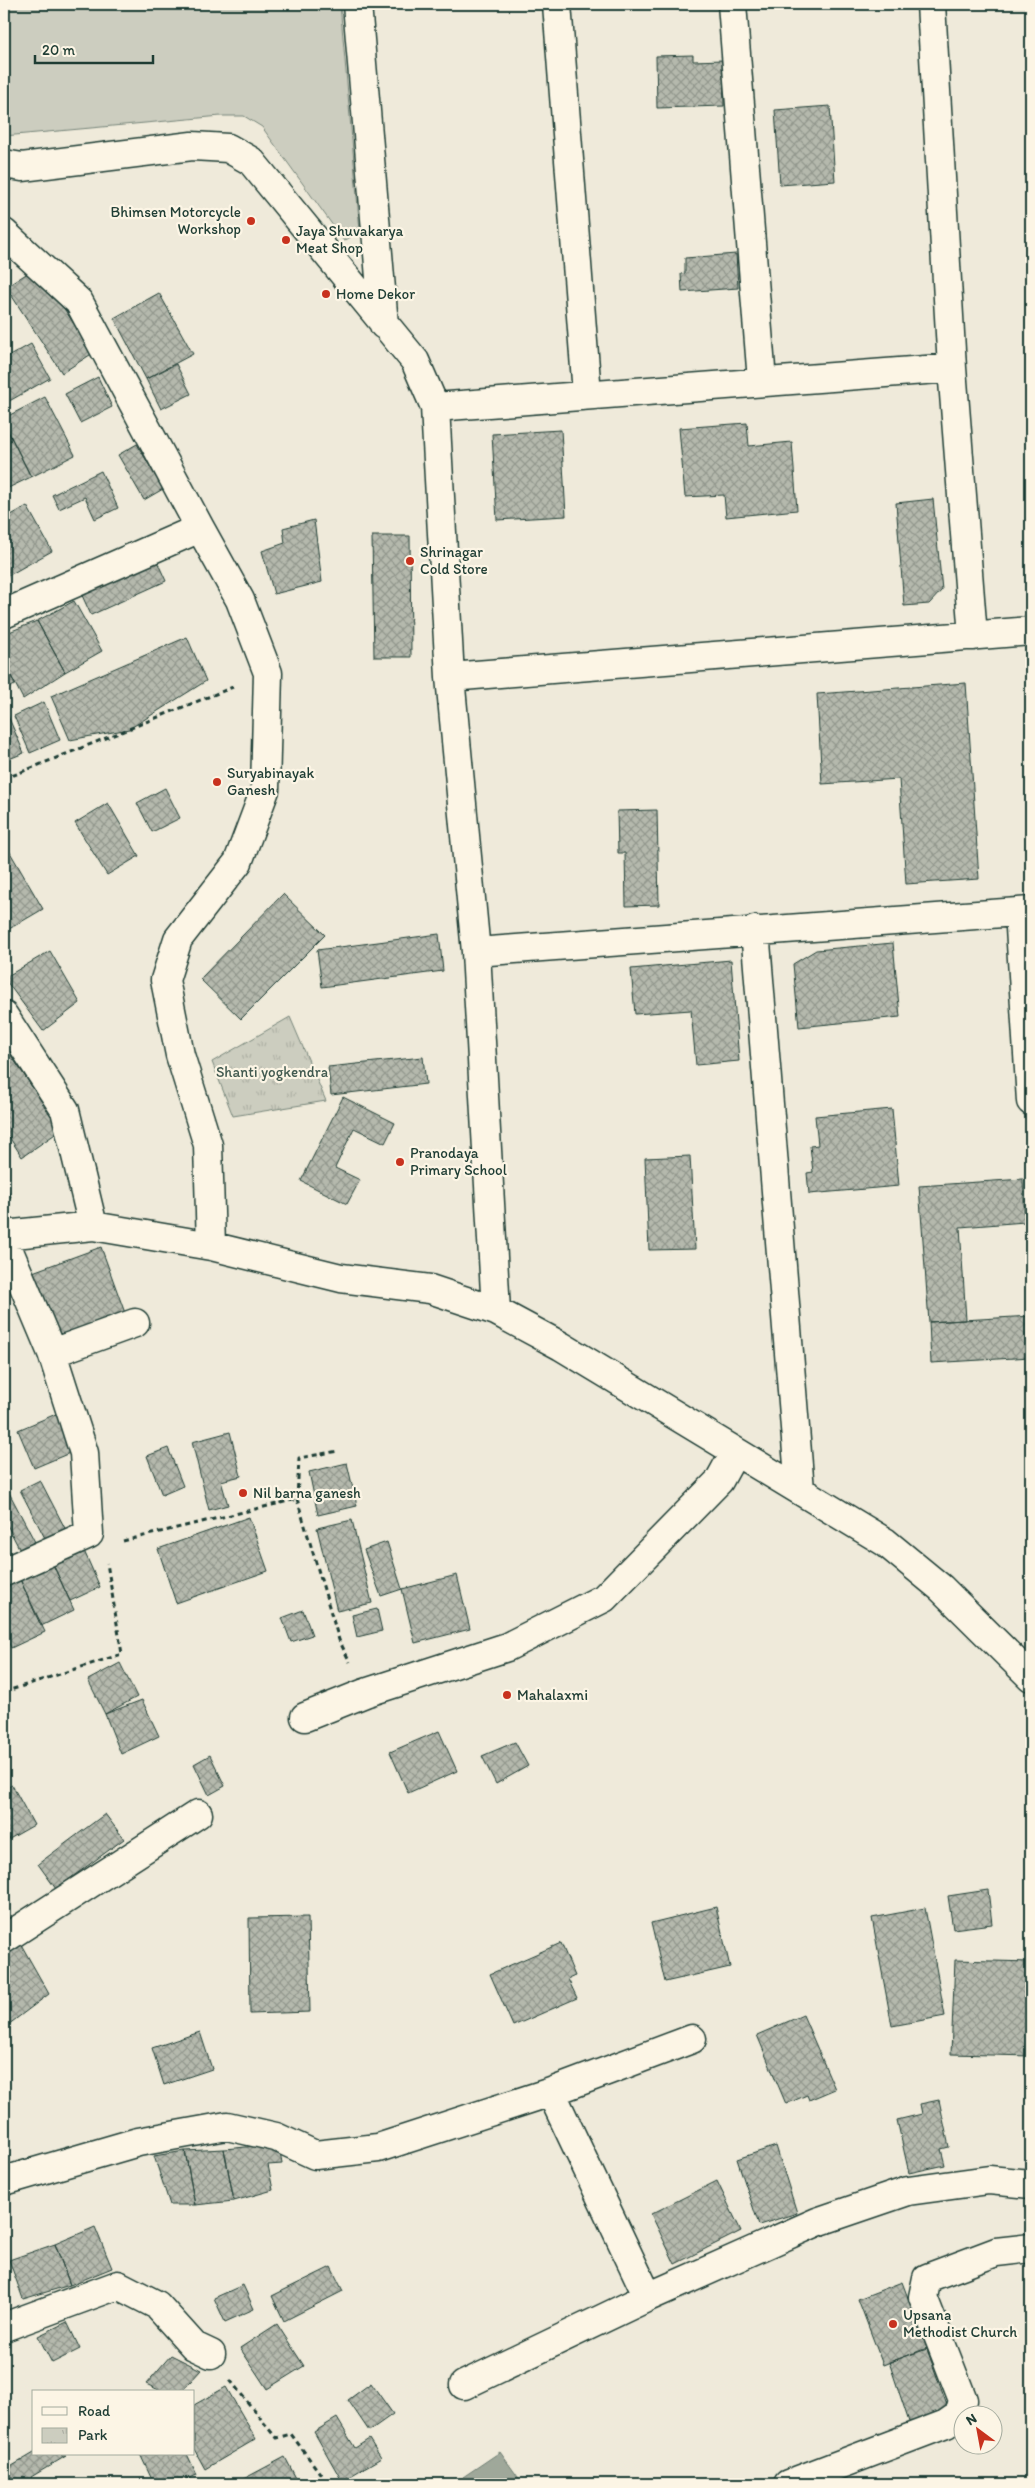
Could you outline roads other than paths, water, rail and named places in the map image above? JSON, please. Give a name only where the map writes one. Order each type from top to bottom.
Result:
[{"type":"street","points":[[357,4],[384,325]]},
{"type":"street","points":[[557,4],[587,394]]},
{"type":"street","points":[[732,4],[762,381]]},
{"type":"street","points":[[931,4],[952,368],[973,636]]},
{"type":"street","points":[[4,164],[22,166],[192,146],[228,148],[251,161],[415,361],[435,407],[450,678],[476,952],[496,1311]]},
{"type":"street","points":[[4,233],[79,302],[240,600],[268,673],[265,790],[238,862],[178,939],[164,980],[180,1055],[208,1145],[212,1246]]},
{"type":"street","points":[[435,407],[587,394],[952,368]]},
{"type":"street","points":[[4,614],[200,528]]},
{"type":"street","points":[[450,678],[1031,631]]},
{"type":"street","points":[[476,952],[755,930],[1025,912],[1031,1101]]},
{"type":"street","points":[[755,930],[800,1490]]},
{"type":"street","points":[[4,1016],[66,1110],[93,1226]]},
{"type":"street","points":[[4,1235],[93,1226],[212,1246],[341,1278],[430,1289],[496,1311],[561,1346],[734,1452],[800,1490],[892,1548],[941,1588],[1031,1677]]},
{"type":"street","points":[[4,1239],[52,1353],[84,1454],[97,1540],[4,1572]]},
{"type":"street","points":[[52,1353],[135,1323]]},
{"type":"street","points":[[305,1717],[365,1693],[507,1647],[604,1598],[719,1481],[734,1452]]},
{"type":"street","points":[[4,1938],[198,1814]]},
{"type":"street","points":[[4,2182],[138,2142],[227,2126],[276,2137],[314,2155],[378,2148],[551,2092],[692,2039]]},
{"type":"street","points":[[551,2092],[648,2297]]},
{"type":"street","points":[[464,2385],[648,2297],[817,2222],[908,2191],[989,2180],[1031,2184]]},
{"type":"street","points":[[788,2484],[946,2424],[958,2414],[963,2400],[923,2297],[927,2278],[996,2252],[1031,2248]]},
{"type":"street","points":[[4,2327],[118,2285],[157,2305],[194,2346],[211,2354]]},
{"type":"place","name":"Bhimsen Motorcycle Workshop","points":[[251,221]]},
{"type":"place","name":"Jaya Shuvakarya Meat Shop","points":[[286,240]]},
{"type":"place","name":"Home Dekor","points":[[326,294]]},
{"type":"place","name":"Shrinagar Cold Store","points":[[410,561]]},
{"type":"place","name":"Suryabinayak Ganesh","points":[[217,782]]},
{"type":"place","name":"Pranodaya Primary School","points":[[400,1162]]},
{"type":"place","name":"Nil barna ganesh","points":[[243,1493]]},
{"type":"place","name":"Mahalaxmi","points":[[507,1695]]},
{"type":"place","name":"Upsana Methodist Church","points":[[893,2324]]},
{"type":"park label","name":"Shanti yogkendra","points":[[272,1072]]}]
